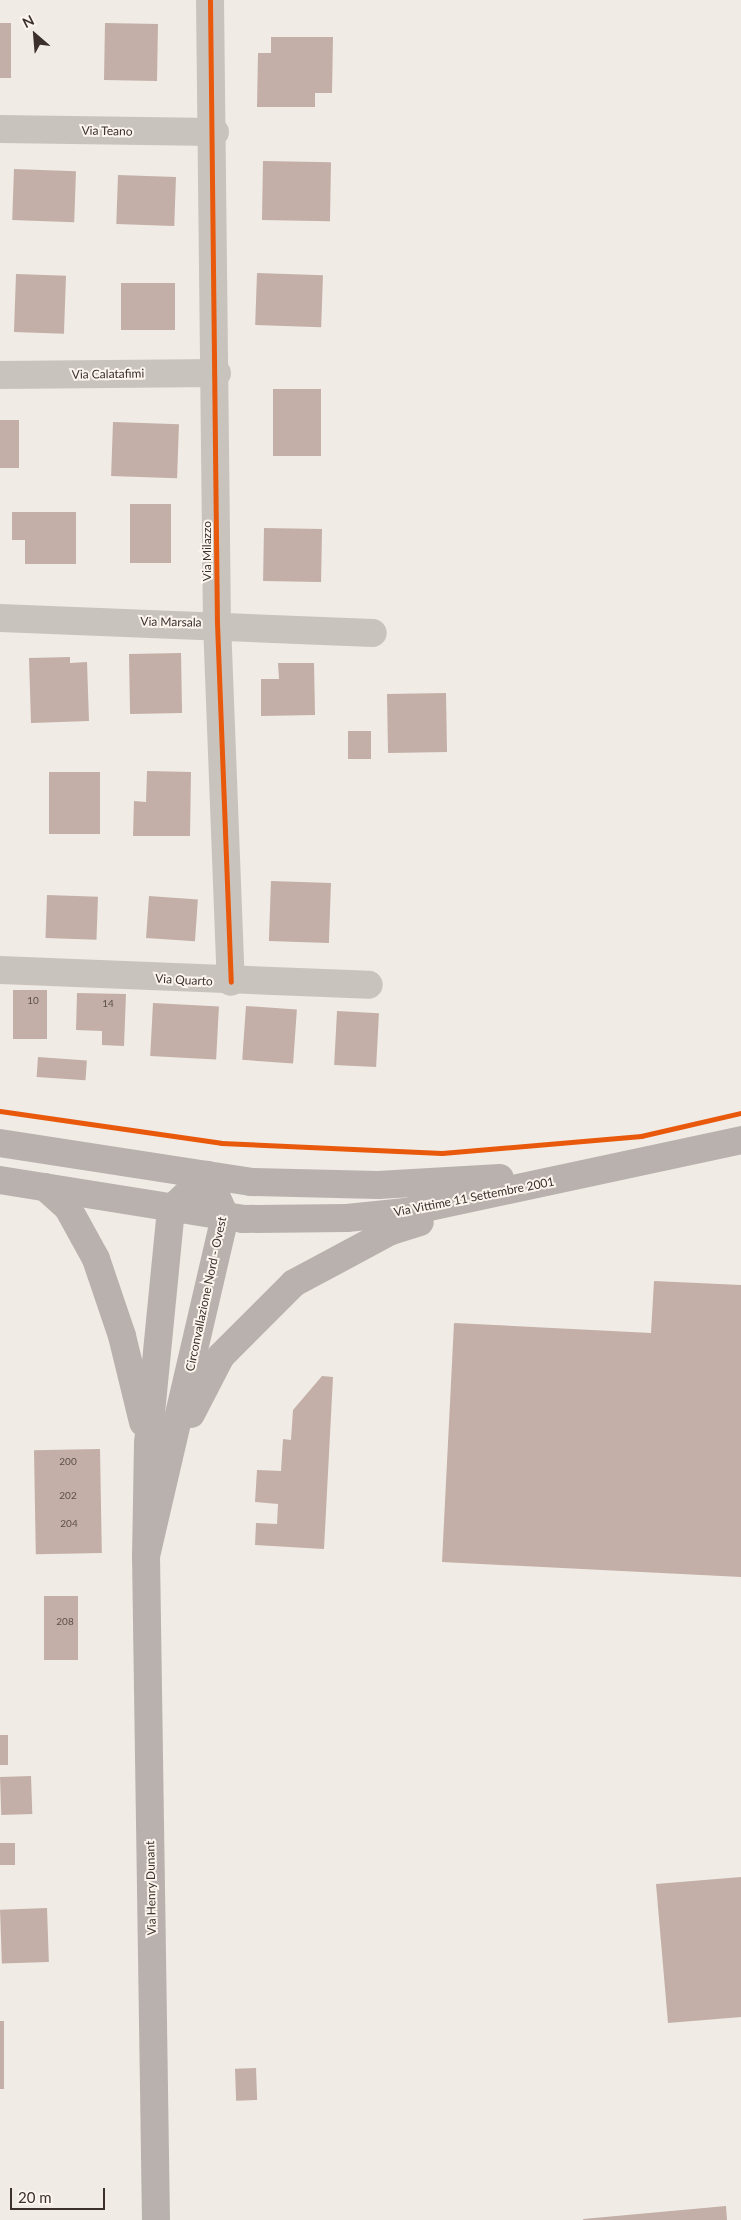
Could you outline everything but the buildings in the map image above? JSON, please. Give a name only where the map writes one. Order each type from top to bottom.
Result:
[{"type":"main road","points":[[160,1447],[221,1356],[294,1283],[391,1230],[598,1171],[741,1140]]},
{"type":"main road","name":"Via Vittime 11 Settembre 2001","points":[[0,1143],[251,1182],[378,1185],[598,1171]]},
{"type":"main road","name":"Via Vittime 11 Settembre 2001","points":[[0,1180],[171,1209],[225,1216],[346,1218],[406,1212],[598,1171]]},
{"type":"main road","points":[[171,1209],[207,1175]]},
{"type":"main road","name":"Circonvallazione Nord - Ovest","points":[[160,1447],[225,1216],[207,1175]]},
{"type":"main road","name":"Circonvallazione Nord - Ovest","points":[[45,1187],[68,1208],[96,1259],[160,1447]]},
{"type":"main road","name":"Circonvallazione Nord - Ovest","points":[[146,1556],[160,1447],[171,1209]]},
{"type":"main road","name":"Via Henry Dunant","points":[[146,1556],[156,2220]]},
{"type":"street","name":"Via Milazzo","points":[[210,0],[215,132],[217,623],[231,982]]},
{"type":"street","name":"Via Teano","points":[[0,129],[215,132]]},
{"type":"street","name":"Via Calatafimi","points":[[0,374],[217,373]]},
{"type":"street","name":"Via Marsala","points":[[0,618],[217,623],[373,633]]},
{"type":"street","name":"Via Quarto","points":[[0,970],[231,982],[369,985]]},
{"type":"cycle path","points":[[210,0],[217,623],[231,982]]},
{"type":"cycle path","points":[[0,1111],[221,1143],[442,1153],[641,1136],[741,1113]]}]
